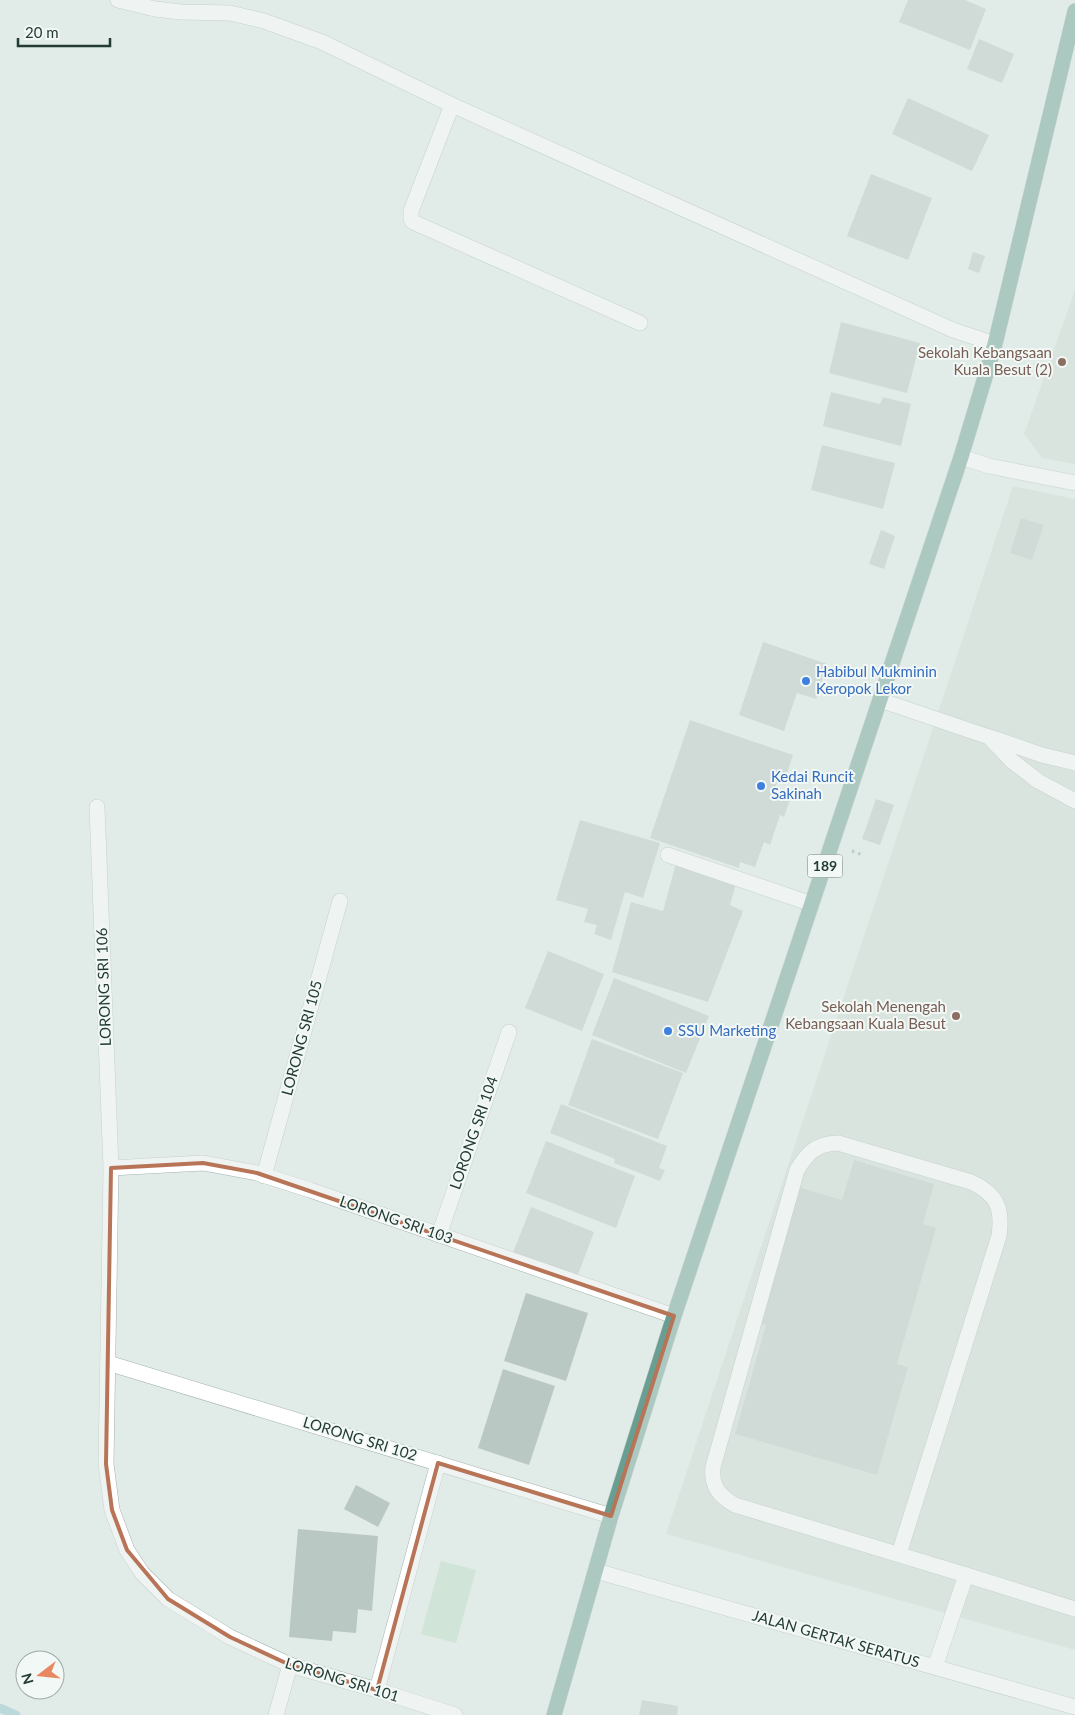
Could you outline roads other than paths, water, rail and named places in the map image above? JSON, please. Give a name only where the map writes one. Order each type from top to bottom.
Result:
[{"type":"main road","name":"189","points":[[554,1715],[611,1516],[674,1316],[961,457],[995,344],[1075,11]]},
{"type":"street","points":[[118,0],[155,9],[181,12],[231,7],[322,42],[452,105],[944,326],[995,344]]},
{"type":"street","points":[[452,105],[411,211],[413,222],[640,323]]},
{"type":"street","points":[[961,457],[989,466],[1075,483]]},
{"type":"street","points":[[880,700],[1042,755],[1075,763]]},
{"type":"street","points":[[988,737],[1012,761],[1038,781],[1075,801]]},
{"type":"street","name":"LORONG SRI 106","points":[[98,807],[111,1168],[108,1363]]},
{"type":"street","points":[[668,855],[812,904]]},
{"type":"street","name":"LORONG SRI 105","points":[[264,1176],[340,900]]},
{"type":"street","name":"LORONG SRI 104","points":[[439,1235],[509,1032]]},
{"type":"street","points":[[898,1554],[999,1236],[1001,1222],[998,1206],[992,1195],[971,1182],[838,1143],[827,1144],[818,1147],[810,1153],[797,1170],[716,1458],[712,1478],[714,1487],[720,1495],[735,1506],[1075,1609]]},
{"type":"street","name":"LORONG SRI 103","points":[[111,1168],[203,1163],[264,1176],[310,1190],[674,1316]]},
{"type":"street","name":"LORONG SRI 102","points":[[108,1363],[611,1516]]},
{"type":"street","name":"LORONG SRI 101","points":[[108,1363],[106,1464],[112,1510],[127,1550],[142,1573],[168,1599],[230,1637],[290,1666],[378,1690],[454,1715]]},
{"type":"street","points":[[378,1690],[438,1463]]},
{"type":"street","name":"JALAN GERTAK SERATUS","points":[[596,1571],[1075,1707]]},
{"type":"street","points":[[935,1667],[966,1575]]},
{"type":"street","points":[[276,1715],[290,1666]]},
{"type":"waterway","points":[[0,1708],[16,1715]]},
{"type":"place","name":"Sekolah Kebangsaan Kuala Besut (2)","points":[[1062,362]]},
{"type":"place","name":"Habibul Mukminin Keropok Lekor","points":[[806,681]]},
{"type":"place","name":"Kedai Runcit Sakinah","points":[[761,786]]},
{"type":"place","name":"Sekolah Menengah Kebangsaan Kuala Besut","points":[[956,1016]]},
{"type":"place","name":"SSU Marketing","points":[[668,1031]]}]
